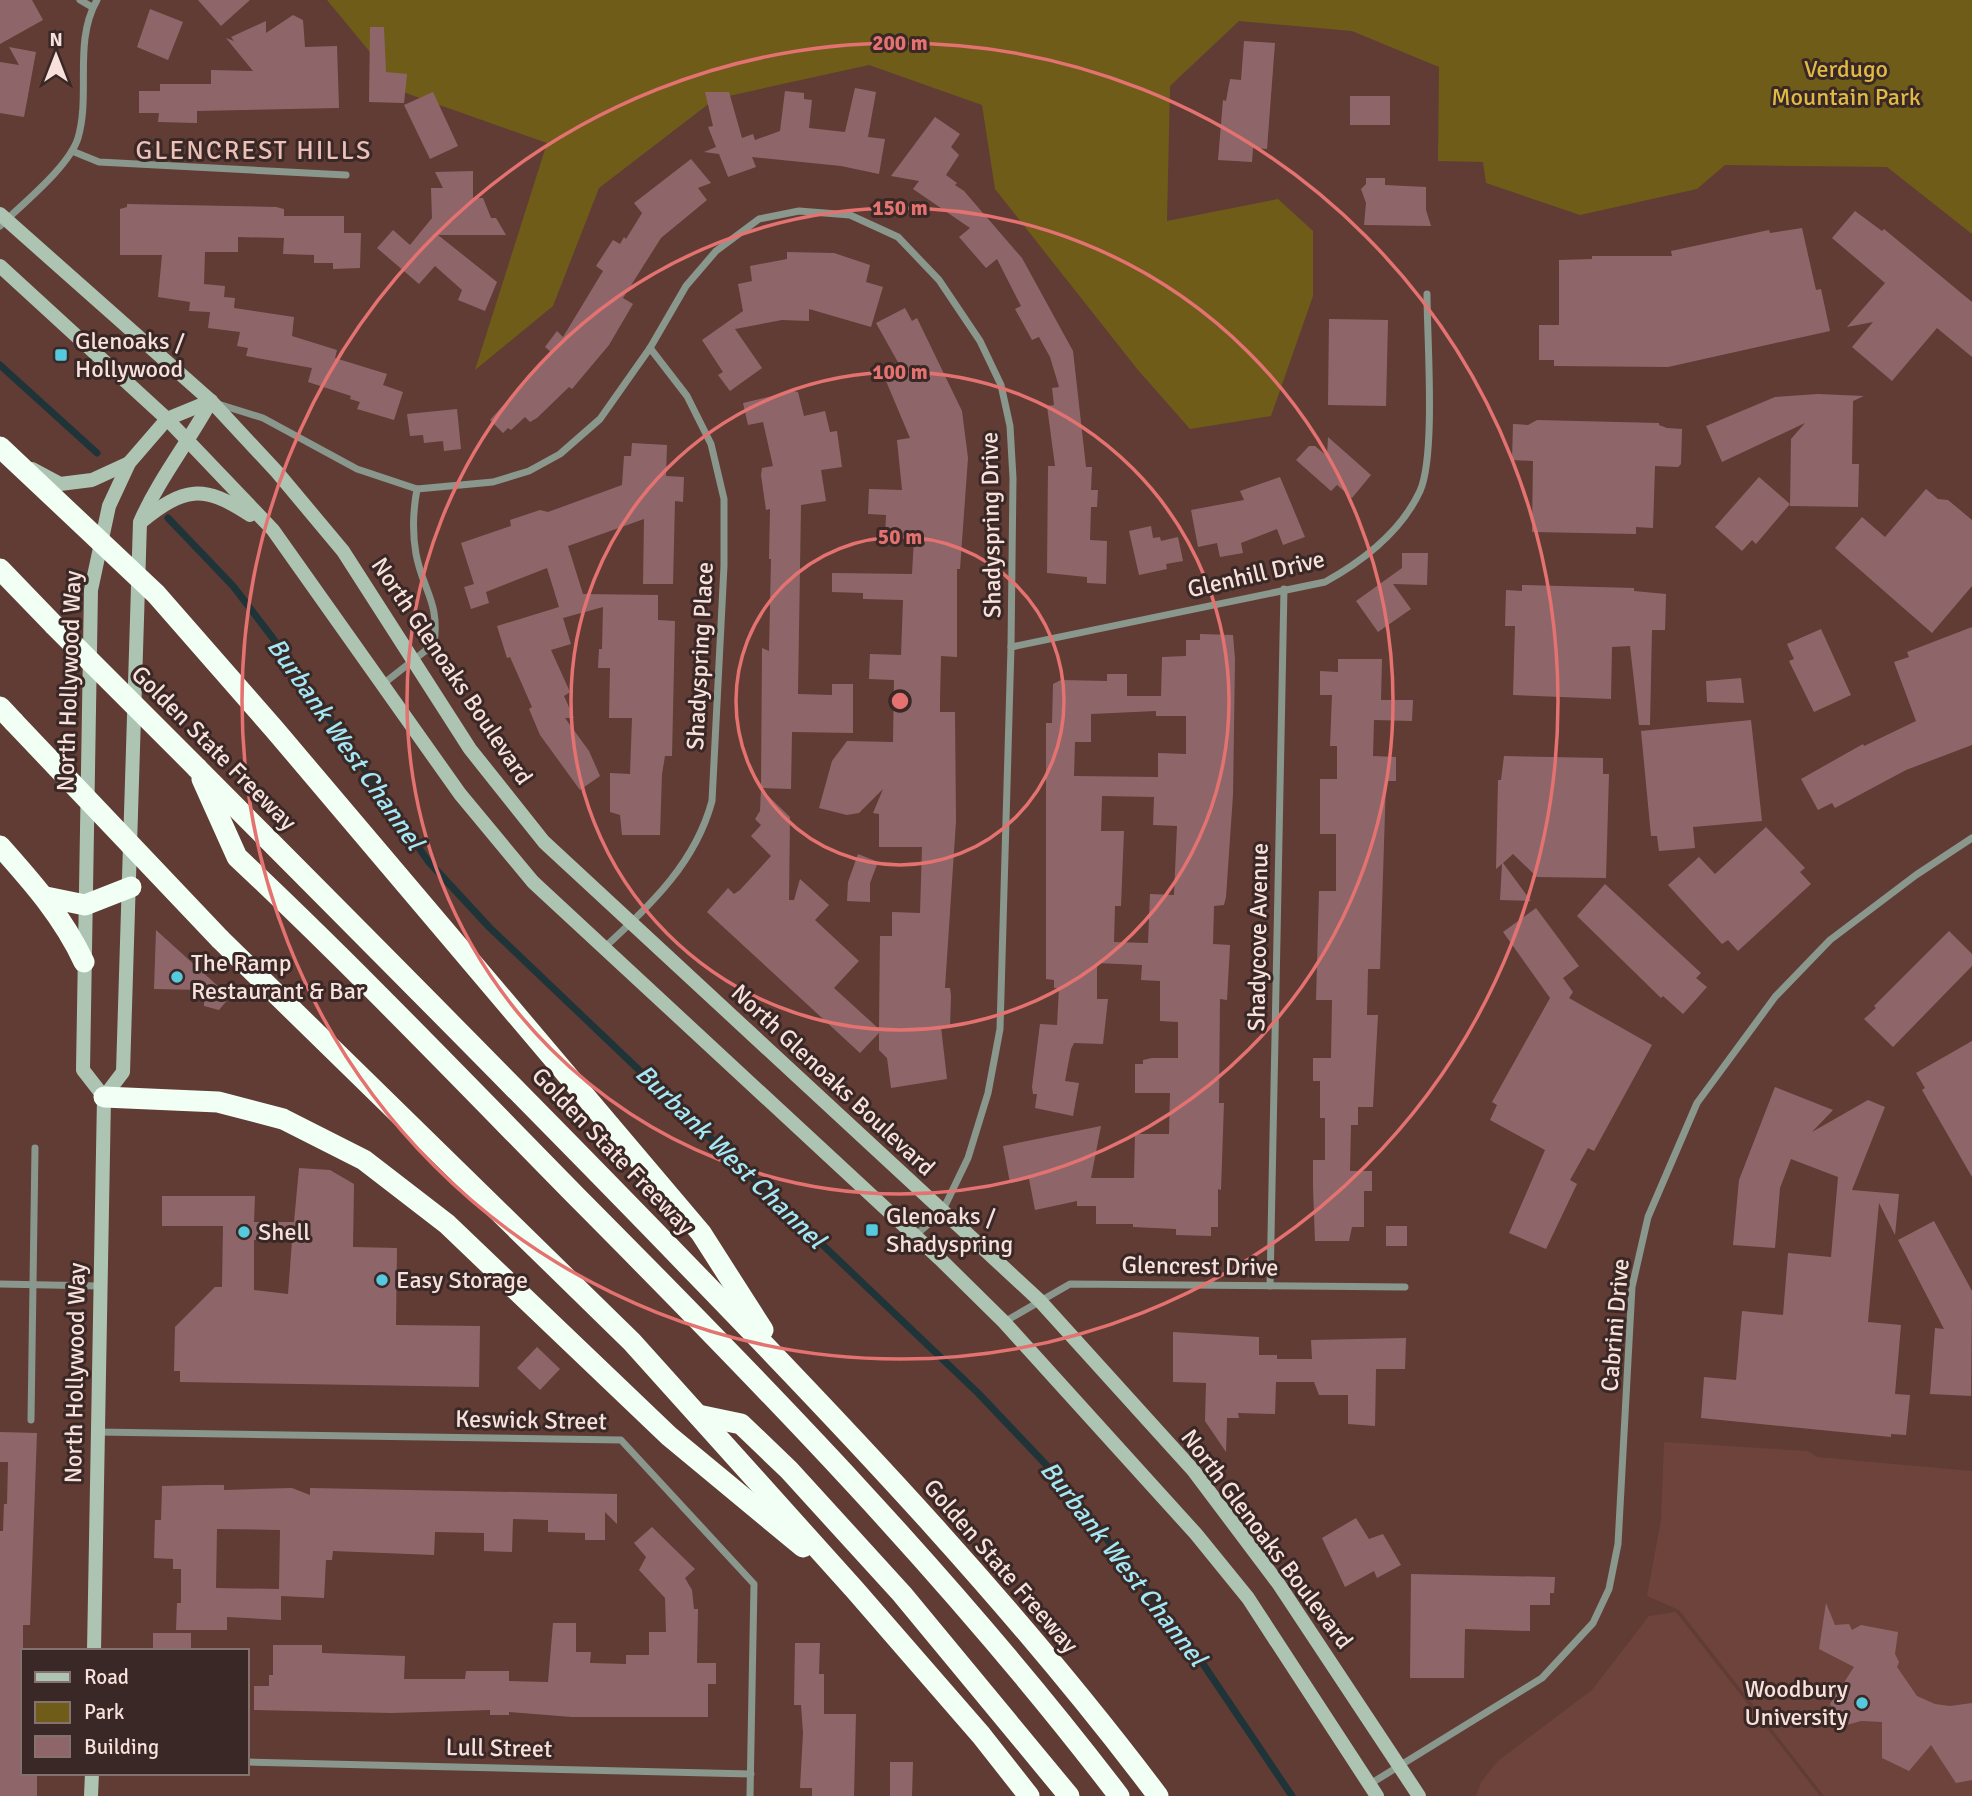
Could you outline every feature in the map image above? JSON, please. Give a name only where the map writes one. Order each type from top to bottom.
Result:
[{"type":"highway","points":[[6,453],[139,579],[275,730],[701,1233],[786,1367]]},
{"type":"highway","name":"Golden State Freeway","points":[[0,569],[857,1441],[1049,1660],[1158,1796]]},
{"type":"highway","points":[[7,714],[220,939],[622,1332],[855,1590],[981,1735],[1029,1796]]},
{"type":"highway","points":[[197,768],[237,857],[709,1329],[849,1477],[984,1630],[1119,1796]]},
{"type":"highway","points":[[0,846],[46,897],[72,935],[84,962]]},
{"type":"highway","points":[[46,897],[85,905],[131,887]]},
{"type":"highway","points":[[103,1097],[218,1102],[283,1119],[364,1160],[447,1224],[669,1436],[855,1590]]},
{"type":"highway","points":[[698,1415],[741,1424],[789,1470],[902,1594],[1069,1796]]},
{"type":"main road","name":"North Glenoaks Boulevard","points":[[2,220],[211,401],[344,551],[470,749],[544,842],[1040,1301],[1194,1470],[1278,1583],[1419,1796]]},
{"type":"main road","name":"North Glenoaks Boulevard","points":[[0,266],[167,419],[273,530],[460,794],[533,883],[915,1236],[1004,1322],[1103,1427],[1248,1598],[1373,1790]]},
{"type":"main road","name":"North Hollywood Way","points":[[93,1649],[103,1097],[83,1070],[91,590],[109,506],[129,463],[167,419],[211,401]]},
{"type":"main road","points":[[103,1097],[123,1072],[131,887],[140,522],[159,483],[189,442],[211,401]]},
{"type":"main road","points":[[6,453],[60,484],[92,480],[129,463]]},
{"type":"main road","points":[[140,522],[182,494],[201,492],[226,499],[273,530]]},
{"type":"main road","points":[[91,1796],[92,1775]]},
{"type":"street","points":[[2,220],[72,151],[81,122],[84,45],[94,4],[80,0]]},
{"type":"street","points":[[72,151],[99,162],[346,174]]},
{"type":"street","name":"Shadyspring Drive","points":[[211,401],[263,418],[357,469],[417,489],[456,488],[493,482],[529,471],[560,454],[600,419],[650,348],[686,286],[716,251],[759,219],[799,211],[850,215],[898,236],[939,279],[980,341],[1001,385],[1010,426],[1013,478],[1011,647],[1000,1029],[988,1093],[968,1158],[942,1212],[915,1236]]},
{"type":"street","name":"Glenhill Drive","points":[[1011,647],[1325,582],[1363,561],[1396,525],[1421,488],[1428,435],[1427,294]]},
{"type":"street","name":"Shadyspring Place","points":[[605,947],[631,923],[688,859],[704,830],[712,801],[724,566],[724,499],[711,444],[687,396],[650,348]]},
{"type":"street","points":[[383,684],[414,662],[434,643],[437,621],[416,556],[413,526],[417,489]]},
{"type":"street","name":"Shadycove Avenue","points":[[1270,1286],[1284,589]]},
{"type":"street","points":[[1970,840],[1972,849]]},
{"type":"street","name":"Cabrini Drive","points":[[1373,1790],[1400,1766],[1542,1678],[1593,1622],[1609,1589],[1618,1544],[1624,1479],[1632,1287],[1648,1217],[1697,1103],[1775,997],[1830,940],[1916,875],[1970,840]]},
{"type":"street","name":"North Hollywood Way","points":[[31,1420],[35,1148]]},
{"type":"street","points":[[0,1284],[99,1286]]},
{"type":"street","name":"Glencrest Drive","points":[[1004,1322],[1070,1284],[1405,1287]]},
{"type":"street","name":"Keswick Street","points":[[97,1432],[621,1440],[754,1584],[750,1796]]},
{"type":"street","name":"Lull Street","points":[[248,1762],[751,1773]]},
{"type":"shaded area","name":"Woodbury University","points":[[1664,1442],[1808,1451],[1817,1457],[1972,1471],[1972,1796],[1824,1796],[1679,1610],[1647,1596],[1661,1520]]},
{"type":"shaded area","points":[[1676,1612],[1820,1796],[1476,1796],[1481,1782],[1498,1761],[1592,1690],[1649,1616]]},
{"type":"green space","name":"Verdugo Mountain Park","points":[[327,0],[1972,0],[1972,234],[1887,167],[1725,165],[1697,189],[1580,215],[1486,183],[1483,162],[1438,161],[1439,67],[1352,31],[1239,21],[1170,86],[1167,221],[1278,199],[1313,231],[1313,296],[1271,416],[1190,429],[1138,370],[995,189],[982,105],[869,65],[715,99],[599,188],[553,306],[475,370],[547,143],[403,92]]},
{"type":"building","points":[[0,0],[32,0],[43,20],[0,44]]},
{"type":"building","points":[[198,0],[250,0],[221,26]]},
{"type":"building","points":[[150,9],[183,22],[168,60],[137,47]]},
{"type":"building","points":[[293,15],[303,20],[305,47],[337,46],[339,108],[197,111],[197,123],[158,122],[159,113],[139,113],[139,91],[160,91],[160,84],[211,84],[211,70],[253,71],[226,38],[234,41],[231,37],[266,21],[266,33]]},
{"type":"building","points":[[370,27],[384,27],[386,72],[407,74],[404,103],[369,102]]},
{"type":"building","points":[[1244,41],[1275,43],[1267,149],[1253,148],[1252,162],[1218,160],[1223,100],[1226,101],[1230,79],[1241,80]]},
{"type":"building","points":[[9,47],[36,52],[24,117],[0,113],[0,62],[19,65]]},
{"type":"building","points":[[855,88],[876,92],[868,137],[885,139],[879,174],[841,166],[752,157],[756,167],[728,177],[719,154],[704,152],[716,147],[708,127],[713,126],[705,92],[729,92],[742,138],[753,134],[755,140],[780,131],[785,91],[804,93],[804,99],[812,100],[809,128],[845,132]]},
{"type":"building","points":[[433,92],[458,146],[430,159],[404,105]]},
{"type":"building","points":[[1350,96],[1390,96],[1390,125],[1350,125]]},
{"type":"building","points":[[935,117],[960,134],[951,147],[959,155],[946,175],[957,183],[955,185],[964,191],[1022,258],[1073,351],[1086,467],[1092,467],[1091,490],[1098,490],[1097,507],[1091,507],[1090,540],[1107,541],[1106,584],[1087,583],[1087,577],[1047,573],[1048,466],[1055,466],[1047,406],[1054,405],[1052,388],[1059,387],[1050,357],[1039,337],[1032,340],[1015,309],[1021,306],[997,259],[986,268],[959,237],[970,228],[913,189],[919,181],[891,176]]},
{"type":"building","points":[[691,159],[711,183],[698,188],[707,200],[661,238],[623,298],[633,304],[609,345],[572,389],[569,387],[537,418],[530,422],[525,417],[511,430],[508,428],[503,433],[490,420],[551,352],[545,347],[557,331],[563,337],[603,271],[596,266],[613,240],[620,244],[624,237],[626,239],[642,213],[634,203]]},
{"type":"building","points":[[473,171],[473,198],[483,198],[491,218],[496,218],[506,235],[438,235],[497,282],[485,311],[458,300],[462,290],[435,266],[419,284],[377,248],[393,230],[410,245],[432,218],[431,188],[443,188],[435,172]]},
{"type":"building","points":[[1366,178],[1385,178],[1385,185],[1426,187],[1426,210],[1431,226],[1364,225],[1366,203],[1361,189],[1366,184]]},
{"type":"building","points":[[127,204],[276,207],[284,209],[284,216],[344,216],[344,233],[361,233],[360,268],[333,269],[333,263],[314,263],[314,255],[283,254],[284,238],[238,237],[238,252],[205,252],[204,284],[225,286],[224,297],[235,298],[234,308],[294,317],[292,336],[337,350],[335,358],[387,374],[383,385],[403,392],[394,420],[357,409],[360,402],[350,399],[351,396],[308,382],[312,368],[246,356],[248,348],[237,346],[240,332],[208,328],[210,312],[189,311],[190,302],[158,297],[162,255],[120,255],[120,209],[127,207]]},
{"type":"building","points":[[1855,211],[1882,231],[1884,229],[1972,302],[1972,357],[1937,328],[1892,381],[1852,347],[1873,322],[1847,327],[1885,283],[1832,238]]},
{"type":"building","points":[[1802,228],[1816,290],[1821,289],[1830,331],[1668,367],[1554,366],[1554,360],[1539,360],[1539,325],[1559,325],[1559,260],[1592,259],[1592,256],[1672,256],[1671,251],[1769,230],[1770,233]]},
{"type":"building","points":[[787,252],[834,253],[870,265],[866,282],[883,287],[871,327],[809,309],[809,321],[782,320],[735,329],[762,368],[730,391],[718,375],[723,372],[702,340],[743,311],[738,284],[752,281],[750,266],[787,259]]},
{"type":"building","points":[[905,308],[912,321],[917,318],[962,411],[968,458],[960,569],[957,569],[957,657],[941,656],[940,712],[955,712],[956,821],[945,988],[950,988],[951,996],[950,1028],[941,1027],[947,1079],[891,1088],[887,1058],[879,1050],[879,1033],[860,1053],[707,912],[728,888],[734,894],[740,890],[771,856],[751,836],[761,825],[755,819],[760,811],[761,789],[790,817],[789,900],[794,900],[800,879],[829,905],[815,920],[859,961],[834,988],[879,1029],[880,936],[892,936],[892,912],[920,913],[922,847],[879,847],[879,814],[873,813],[883,789],[859,813],[847,815],[819,808],[832,761],[847,741],[893,742],[894,680],[869,679],[870,654],[901,655],[903,600],[863,599],[863,593],[832,592],[832,573],[912,574],[914,538],[885,538],[886,515],[868,514],[869,489],[902,490],[897,440],[910,438],[886,381],[904,373],[876,323]]},
{"type":"building","points":[[1329,319],[1388,320],[1386,406],[1328,405]]},
{"type":"building","points":[[798,392],[804,416],[825,411],[830,432],[837,431],[842,467],[821,470],[826,501],[801,505],[798,694],[832,695],[832,684],[853,684],[853,733],[792,732],[791,789],[761,788],[762,648],[769,651],[771,559],[770,509],[766,510],[761,475],[762,468],[773,466],[763,422],[748,425],[743,403]]},
{"type":"building","points":[[1818,394],[1864,396],[1853,401],[1852,464],[1859,464],[1858,507],[1790,506],[1791,439],[1805,423],[1722,462],[1706,426],[1775,397]]},
{"type":"building","points":[[457,409],[461,449],[444,451],[443,441],[424,443],[423,435],[410,436],[407,414]]},
{"type":"building","points":[[1537,420],[1659,423],[1667,428],[1682,429],[1681,464],[1678,467],[1655,466],[1653,528],[1636,527],[1636,534],[1532,532],[1533,461],[1512,460],[1513,424],[1528,425]]},
{"type":"building","points":[[1328,437],[1371,475],[1352,498],[1337,485],[1331,491],[1296,460],[1309,446],[1315,446],[1327,456]]},
{"type":"building","points":[[632,443],[667,445],[666,476],[684,477],[683,502],[675,501],[673,584],[643,584],[644,519],[568,546],[583,594],[658,595],[658,620],[675,621],[672,756],[665,756],[662,774],[660,835],[622,835],[620,815],[610,812],[610,773],[630,774],[632,718],[609,718],[610,668],[598,668],[599,649],[602,649],[603,607],[563,618],[571,644],[551,650],[570,692],[564,696],[574,718],[565,718],[589,751],[600,776],[580,790],[540,735],[529,709],[532,707],[510,657],[507,658],[497,626],[559,607],[547,568],[486,592],[489,603],[471,609],[464,587],[474,584],[461,543],[511,526],[510,520],[540,510],[548,512],[622,485],[624,456],[631,456]]},
{"type":"building","points":[[1280,477],[1305,537],[1283,545],[1277,529],[1241,543],[1243,553],[1220,557],[1217,543],[1198,547],[1191,510],[1244,500],[1240,491]]},
{"type":"building","points":[[1759,477],[1790,504],[1756,544],[1752,540],[1742,551],[1715,527]]},
{"type":"building","points":[[1926,489],[1938,499],[1948,500],[1972,520],[1972,586],[1932,633],[1835,548],[1862,517],[1885,537]]},
{"type":"building","points":[[1151,526],[1153,538],[1160,537],[1161,541],[1178,537],[1183,561],[1166,564],[1167,569],[1139,575],[1129,531]]},
{"type":"building","points":[[1402,553],[1428,553],[1427,585],[1393,584],[1411,609],[1378,632],[1356,601],[1402,568]]},
{"type":"building","points":[[1522,585],[1634,588],[1634,591],[1666,594],[1665,630],[1652,630],[1650,725],[1639,725],[1630,646],[1612,647],[1611,699],[1513,695],[1515,626],[1505,626],[1506,590],[1522,591]]},
{"type":"building","points":[[1972,627],[1972,745],[1906,770],[1835,808],[1832,803],[1818,810],[1801,779],[1863,744],[1864,746],[1916,721],[1894,662],[1909,657],[1907,652]]},
{"type":"building","points":[[1821,629],[1851,695],[1814,712],[1789,661],[1794,659],[1787,644]]},
{"type":"building","points":[[1200,634],[1233,635],[1235,659],[1233,795],[1226,897],[1224,905],[1214,906],[1213,944],[1230,945],[1227,1000],[1220,999],[1219,1103],[1224,1103],[1221,1190],[1218,1189],[1218,1227],[1211,1227],[1211,1236],[1176,1235],[1176,1229],[1133,1227],[1133,1224],[1096,1224],[1096,1206],[1077,1206],[1077,1201],[1035,1210],[1029,1179],[1010,1183],[1003,1146],[1101,1126],[1091,1178],[1134,1178],[1135,1134],[1169,1134],[1170,1093],[1135,1093],[1135,1064],[1143,1064],[1143,1060],[1152,1058],[1178,1058],[1178,1022],[1160,1021],[1160,981],[1141,980],[1142,965],[1097,963],[1097,999],[1108,999],[1103,1044],[1074,1043],[1071,1049],[1065,1081],[1079,1083],[1073,1116],[1035,1108],[1037,1094],[1033,1094],[1032,1087],[1040,1024],[1057,1025],[1059,988],[1054,988],[1054,980],[1046,979],[1046,723],[1052,723],[1053,684],[1061,680],[1107,681],[1107,674],[1127,674],[1127,696],[1161,696],[1162,657],[1186,656],[1186,640],[1200,640]],"holes":[[[1156,711],[1156,716],[1186,716],[1186,754],[1158,753],[1158,777],[1074,776],[1075,742],[1091,742],[1091,714]],[[1102,796],[1154,797],[1153,825],[1177,826],[1174,895],[1150,894],[1148,943],[1114,942],[1115,906],[1121,906],[1124,831],[1101,831]]]},
{"type":"building","points":[[1338,659],[1382,659],[1381,700],[1413,700],[1412,721],[1374,720],[1373,756],[1396,757],[1396,781],[1386,781],[1380,969],[1368,969],[1367,1015],[1378,1015],[1373,1107],[1358,1107],[1358,1125],[1351,1125],[1350,1171],[1372,1171],[1372,1191],[1364,1191],[1364,1227],[1352,1227],[1349,1241],[1315,1241],[1313,1160],[1325,1160],[1325,1118],[1320,1118],[1320,1081],[1313,1081],[1313,1058],[1331,1058],[1332,1000],[1316,1000],[1319,891],[1336,891],[1336,834],[1320,834],[1320,779],[1337,779],[1337,746],[1330,746],[1332,695],[1320,695],[1320,671],[1338,672]]},
{"type":"building","points":[[1741,678],[1744,703],[1707,702],[1706,681]]},
{"type":"building","points":[[1751,720],[1762,821],[1693,827],[1695,848],[1659,851],[1657,836],[1651,836],[1641,731]]},
{"type":"building","points":[[1504,756],[1603,758],[1603,774],[1609,774],[1606,878],[1537,877],[1513,854],[1503,863],[1531,901],[1500,900],[1502,864],[1496,869],[1498,780],[1501,780]]},
{"type":"building","points":[[1766,827],[1805,868],[1800,872],[1811,884],[1738,951],[1728,940],[1722,944],[1668,885],[1699,857],[1715,874]]},
{"type":"building","points":[[858,854],[878,862],[870,883],[870,902],[847,901],[848,882]]},
{"type":"building","points":[[1605,884],[1701,973],[1696,978],[1707,987],[1683,1014],[1663,996],[1661,998],[1577,916]]},
{"type":"building","points":[[1536,908],[1579,966],[1563,978],[1573,992],[1569,998],[1652,1045],[1594,1151],[1588,1148],[1570,1180],[1577,1184],[1546,1249],[1509,1233],[1545,1150],[1490,1120],[1497,1105],[1492,1102],[1550,998],[1503,932]]},
{"type":"building","points":[[156,930],[230,997],[219,1010],[204,1006],[204,990],[154,989]]},
{"type":"building","points":[[1949,931],[1972,954],[1972,966],[1893,1047],[1864,1019]]},
{"type":"building","points":[[1972,1041],[1972,1177],[1922,1090],[1925,1088],[1916,1073]]},
{"type":"building","points":[[1775,1087],[1833,1110],[1812,1132],[1868,1100],[1885,1107],[1852,1190],[1899,1194],[1895,1235],[1879,1203],[1868,1322],[1901,1325],[1895,1394],[1910,1395],[1906,1435],[1891,1434],[1891,1437],[1701,1418],[1704,1377],[1736,1380],[1742,1311],[1783,1315],[1788,1253],[1831,1257],[1838,1177],[1791,1159],[1780,1188],[1775,1248],[1733,1245],[1739,1180]]},
{"type":"building","points":[[299,1168],[330,1170],[354,1184],[353,1247],[397,1248],[396,1325],[480,1326],[479,1387],[180,1382],[180,1371],[174,1371],[175,1327],[215,1287],[222,1287],[223,1226],[162,1226],[162,1196],[255,1196],[254,1222],[294,1222]],"holes":[[[254,1240],[292,1241],[288,1294],[254,1290]]]},
{"type":"building","points":[[1934,1221],[1972,1291],[1971,1396],[1930,1394],[1935,1328],[1944,1329],[1898,1240]]},
{"type":"building","points":[[1386,1226],[1407,1226],[1407,1246],[1386,1246]]},
{"type":"building","points":[[1173,1332],[1259,1337],[1259,1355],[1277,1355],[1277,1359],[1312,1359],[1311,1340],[1406,1338],[1405,1369],[1376,1369],[1375,1426],[1348,1424],[1348,1395],[1319,1395],[1314,1382],[1276,1382],[1275,1414],[1238,1413],[1239,1418],[1227,1418],[1226,1452],[1205,1421],[1206,1383],[1173,1382]]},
{"type":"building","points":[[537,1347],[560,1369],[540,1390],[517,1368]]},
{"type":"building","points":[[0,1432],[37,1433],[30,1625],[23,1625],[21,1649],[21,1775],[37,1775],[37,1796],[0,1796],[0,1531],[3,1531],[4,1504],[7,1504],[8,1462],[0,1462]]},
{"type":"building","points":[[224,1485],[224,1490],[292,1488],[310,1495],[310,1488],[617,1494],[617,1524],[605,1512],[605,1540],[585,1540],[585,1533],[548,1532],[548,1520],[513,1519],[512,1552],[484,1551],[484,1533],[435,1532],[434,1555],[333,1551],[332,1560],[326,1560],[324,1598],[281,1596],[281,1620],[227,1617],[227,1630],[176,1630],[177,1603],[181,1603],[181,1569],[173,1569],[173,1559],[154,1558],[155,1520],[161,1520],[162,1486]],"holes":[[[217,1529],[280,1530],[279,1589],[216,1588]]]},
{"type":"building","points":[[1356,1518],[1369,1539],[1383,1534],[1401,1565],[1377,1578],[1374,1571],[1345,1587],[1322,1538]]},
{"type":"building","points":[[652,1527],[695,1569],[685,1578],[692,1590],[694,1609],[698,1609],[697,1663],[716,1663],[716,1684],[708,1684],[708,1717],[572,1717],[509,1712],[509,1715],[490,1715],[490,1710],[392,1713],[254,1710],[254,1686],[269,1686],[269,1675],[273,1675],[273,1645],[322,1645],[322,1653],[405,1656],[404,1679],[465,1679],[466,1671],[509,1671],[509,1681],[548,1682],[553,1623],[576,1623],[576,1652],[591,1652],[590,1663],[626,1664],[626,1655],[649,1655],[649,1632],[666,1632],[665,1598],[639,1570],[646,1557],[634,1543]]},
{"type":"building","points":[[1411,1574],[1555,1577],[1554,1593],[1550,1593],[1550,1605],[1530,1605],[1530,1631],[1465,1629],[1464,1678],[1410,1678]]},
{"type":"building","points":[[1826,1603],[1835,1625],[1849,1624],[1852,1630],[1861,1625],[1898,1632],[1895,1654],[1899,1662],[1897,1667],[1917,1696],[1935,1704],[1950,1706],[1972,1703],[1972,1780],[1956,1783],[1931,1745],[1909,1771],[1882,1758],[1882,1722],[1861,1721],[1843,1726],[1830,1704],[1854,1667],[1819,1649]]},
{"type":"building","points":[[153,1633],[191,1633],[191,1649],[153,1649]]},
{"type":"building","points":[[795,1643],[820,1643],[819,1674],[824,1674],[824,1714],[856,1714],[854,1796],[812,1796],[812,1788],[800,1788],[803,1733],[801,1705],[794,1705]]},
{"type":"building","points":[[890,1762],[913,1762],[912,1796],[890,1796]]},
{"type":"waterway","name":"Burbank West Channel","points":[[0,365],[97,453]]},
{"type":"waterway","name":"Burbank West Channel","points":[[168,518],[233,586],[272,637],[428,861],[489,927],[978,1393],[1053,1472],[1203,1664],[1292,1796]]},
{"type":"place","name":"Glenoaks / Hollywood","points":[[61,355]]},
{"type":"place","name":"The Ramp Restaurant & Bar","points":[[177,977]]},
{"type":"place","name":"Glenoaks / Shadyspring","points":[[872,1230]]},
{"type":"place","name":"Shell","points":[[244,1232]]},
{"type":"place","name":"Easy Storage","points":[[382,1280]]},
{"type":"place","name":"Woodbury University","points":[[1862,1703]]},
{"type":"district","name":"GLENCREST HILLS","points":[[254,151]]}]
